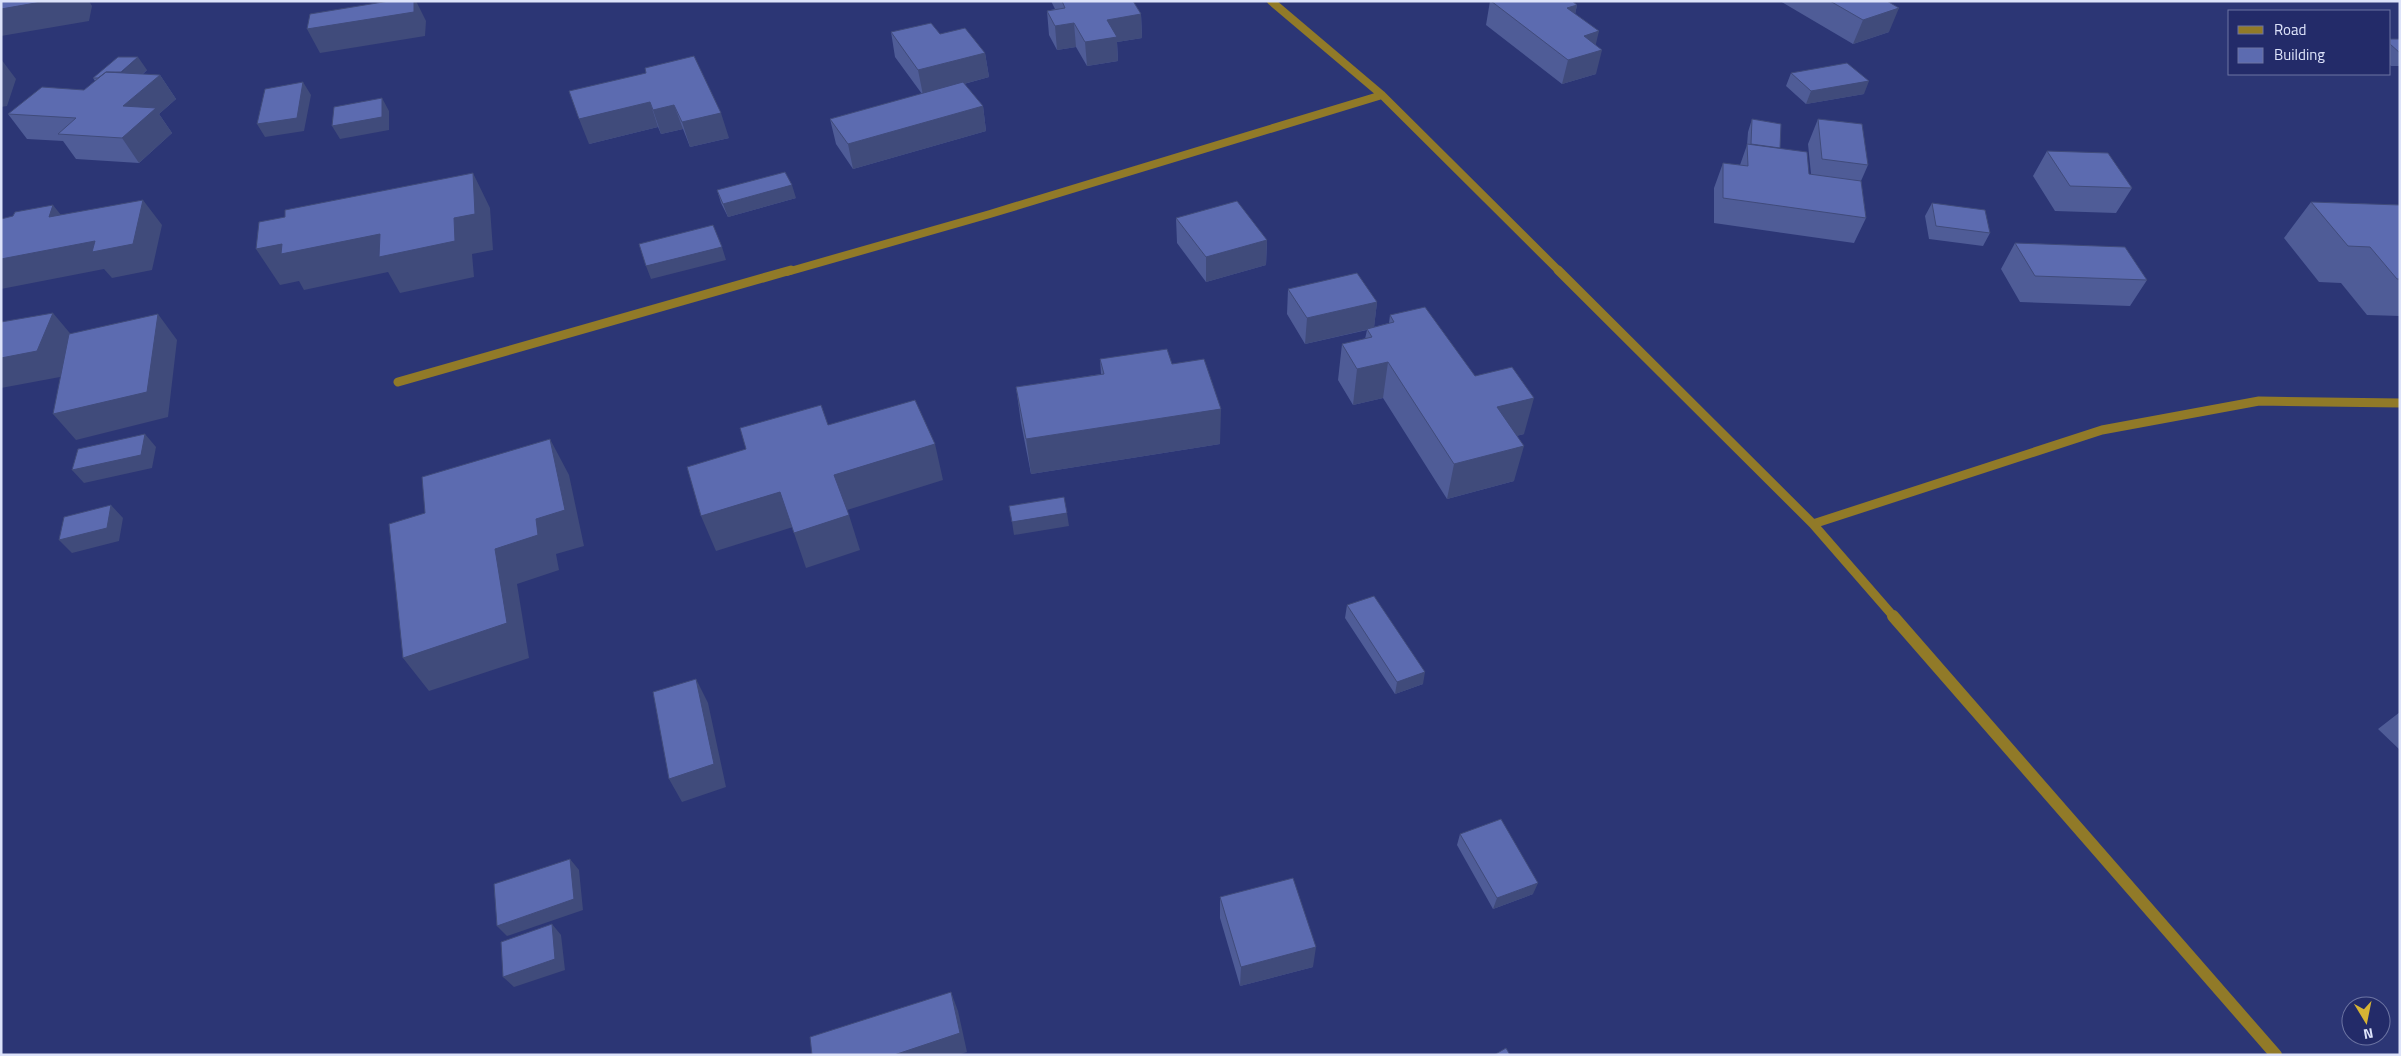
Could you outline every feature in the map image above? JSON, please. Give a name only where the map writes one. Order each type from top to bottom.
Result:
[{"type":"street","points":[[1271,1],[1382,95],[1813,524],[2276,1055]]},
{"type":"street","points":[[398,382],[990,214],[1382,95]]},
{"type":"street","points":[[1813,524],[2102,430],[2259,401],[2400,404]]},
{"type":"building","points":[[1,1],[47,1],[1,9]]},
{"type":"building","points":[[389,1],[414,1],[414,12],[307,29],[310,14]]},
{"type":"building","points":[[1062,1],[1133,1],[1141,14],[1107,20],[1117,37],[1085,42],[1074,23],[1055,26],[1047,11],[1065,8]]},
{"type":"building","points":[[1491,1],[1572,1],[1577,5],[1567,8],[1599,31],[1584,36],[1602,50],[1568,60]]},
{"type":"building","points":[[1830,1],[1887,1],[1899,8],[1863,20]]},
{"type":"building","points":[[931,23],[940,34],[965,28],[985,53],[918,70],[891,32]]},
{"type":"building","points":[[2391,39],[2400,39],[2400,53],[2391,45]]},
{"type":"building","points":[[694,56],[721,113],[682,122],[674,105],[653,110],[650,102],[579,119],[569,91],[646,73],[645,68]]},
{"type":"building","points":[[118,57],[138,57],[121,72],[106,72],[98,78],[93,78]]},
{"type":"building","points":[[1847,63],[1869,81],[1811,91],[1791,73]]},
{"type":"building","points":[[106,72],[160,75],[123,106],[156,108],[122,138],[58,134],[76,118],[8,114],[42,87],[84,90]]},
{"type":"building","points":[[303,82],[297,118],[257,124],[265,89]]},
{"type":"building","points":[[963,82],[983,106],[848,144],[830,119]]},
{"type":"building","points":[[382,98],[382,117],[332,126],[334,107]]},
{"type":"building","points":[[1752,119],[1781,124],[1780,148],[1751,144]]},
{"type":"building","points":[[1818,119],[1862,124],[1868,165],[1822,159]]},
{"type":"building","points":[[1747,144],[1807,152],[1809,174],[1861,181],[1866,218],[1723,198],[1723,163],[1748,166]]},
{"type":"building","points":[[2047,151],[2108,153],[2132,188],[2070,186]]},
{"type":"building","points":[[785,172],[792,185],[723,204],[717,190]]},
{"type":"building","points":[[473,173],[475,214],[454,218],[455,241],[379,257],[380,234],[281,254],[282,244],[256,249],[259,222],[285,217],[285,210]]},
{"type":"building","points":[[143,200],[133,244],[92,252],[95,241],[1,259],[1,219],[13,216],[15,212],[53,205],[49,217]]},
{"type":"building","points":[[1237,201],[1267,240],[1206,257],[1176,218]]},
{"type":"building","points":[[2311,202],[2400,205],[2400,279],[2397,279],[2370,247],[2348,246]]},
{"type":"building","points":[[1932,203],[1985,210],[1990,233],[1936,226]]},
{"type":"building","points":[[713,225],[722,247],[646,266],[639,244]]},
{"type":"building","points":[[2015,243],[2125,247],[2147,280],[2035,276]]},
{"type":"building","points":[[1357,273],[1377,302],[1307,318],[1288,289]]},
{"type":"building","points":[[1425,307],[1475,376],[1512,367],[1534,398],[1497,407],[1524,446],[1454,464],[1388,362],[1357,369],[1342,344],[1372,337],[1367,329],[1394,322],[1390,315]]},
{"type":"building","points":[[53,313],[37,351],[1,358],[1,322]]},
{"type":"building","points":[[158,314],[147,392],[53,414],[69,334]]},
{"type":"building","points":[[1167,349],[1172,364],[1204,359],[1221,409],[1026,439],[1016,387],[1104,374],[1100,359]]},
{"type":"building","points":[[915,400],[935,444],[834,475],[849,515],[794,533],[780,492],[701,516],[687,467],[746,449],[740,428],[821,405],[828,425]]},
{"type":"building","points":[[145,434],[141,455],[72,470],[78,449]]},
{"type":"building","points":[[550,439],[565,510],[536,519],[538,535],[495,549],[507,623],[403,658],[389,524],[425,513],[422,477]]},
{"type":"building","points":[[1064,497],[1067,513],[1012,522],[1009,506]]},
{"type":"building","points":[[111,505],[107,528],[59,540],[64,517]]},
{"type":"building","points":[[1374,596],[1425,672],[1397,682],[1347,605]]},
{"type":"building","points":[[696,679],[714,764],[669,779],[653,692]]},
{"type":"building","points":[[1501,819],[1538,883],[1497,898],[1460,834]]},
{"type":"building","points":[[570,859],[574,899],[497,926],[494,884]]},
{"type":"building","points":[[1293,878],[1316,947],[1241,967],[1220,897]]},
{"type":"building","points":[[552,924],[555,959],[503,977],[501,942]]},
{"type":"building","points":[[951,992],[960,1033],[894,1055],[812,1055],[810,1037]]},
{"type":"building","points":[[1506,1048],[1510,1055],[1494,1055]]}]
